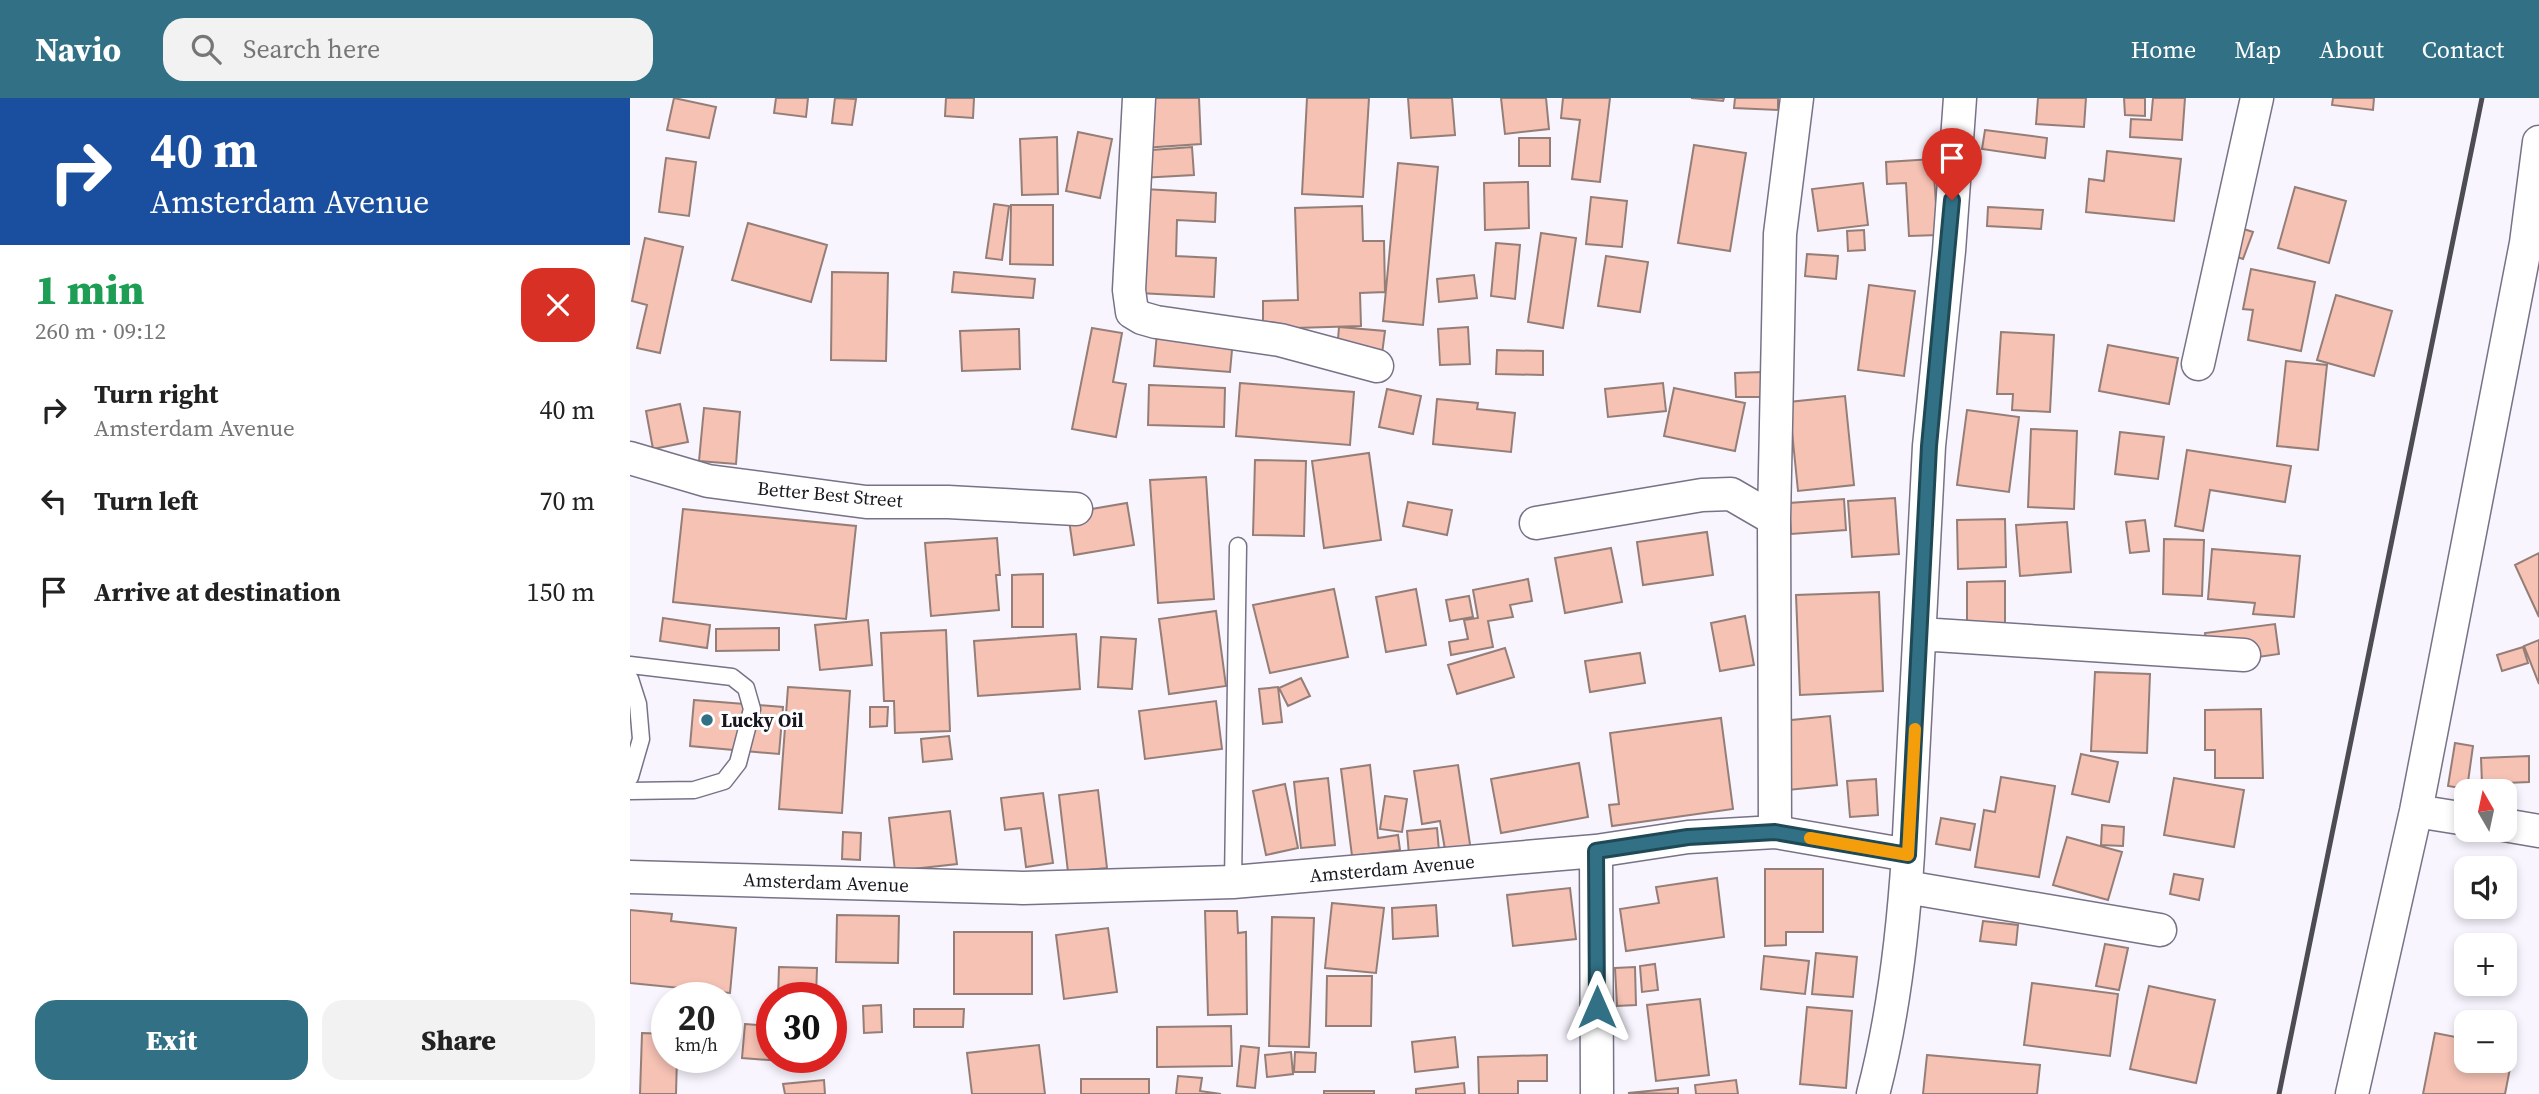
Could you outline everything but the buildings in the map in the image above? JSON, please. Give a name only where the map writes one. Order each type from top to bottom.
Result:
[{"type":"street","points":[[1139,98],[1129,290],[1132,312],[1156,322],[1280,340],[1377,366]]},
{"type":"street","points":[[1775,832],[1774,519],[1780,234],[1797,98]]},
{"type":"street","points":[[1873,1094],[1884,1052],[1906,887],[1929,446],[1949,251],[1960,98]]},
{"type":"street","points":[[2199,364],[2257,98]]},
{"type":"street","points":[[2352,1094],[2416,811],[2526,243],[2539,142]]},
{"type":"street","name":"Better Best Street","points":[[630,458],[708,481],[866,502],[948,502],[1076,509]]},
{"type":"street","points":[[1536,523],[1702,495],[1731,494],[1774,519]]},
{"type":"street","points":[[1920,634],[2244,654]]},
{"type":"street","points":[[2416,811],[2454,817]]},
{"type":"street","points":[[2517,827],[2539,831]]},
{"type":"street","name":"Amsterdam Avenue","points":[[630,877],[1023,888],[1233,882],[1596,851],[1688,837],[1775,832],[1908,855]]},
{"type":"street","points":[[1596,851],[1597,1094]]},
{"type":"street","points":[[1906,887],[2160,930]]},
{"type":"lane","points":[[1233,882],[1238,546]]},
{"type":"lane","points":[[630,665],[732,677],[746,688],[752,709],[738,763],[724,781],[694,789],[630,791]]},
{"type":"lane","points":[[630,680],[638,704],[641,739],[630,778]]},
{"type":"railway","points":[[2279,1094],[2482,98]]},
{"type":"slow traffic","points":[[1810,838],[1908,855],[1915,729]]},
{"type":"place","name":"Lucky Oil","points":[[707,720]]},
{"type":"route","points":[[1597,1007],[1596,851],[1688,837],[1775,832],[1908,855],[1929,446],[1952,200]]}]
